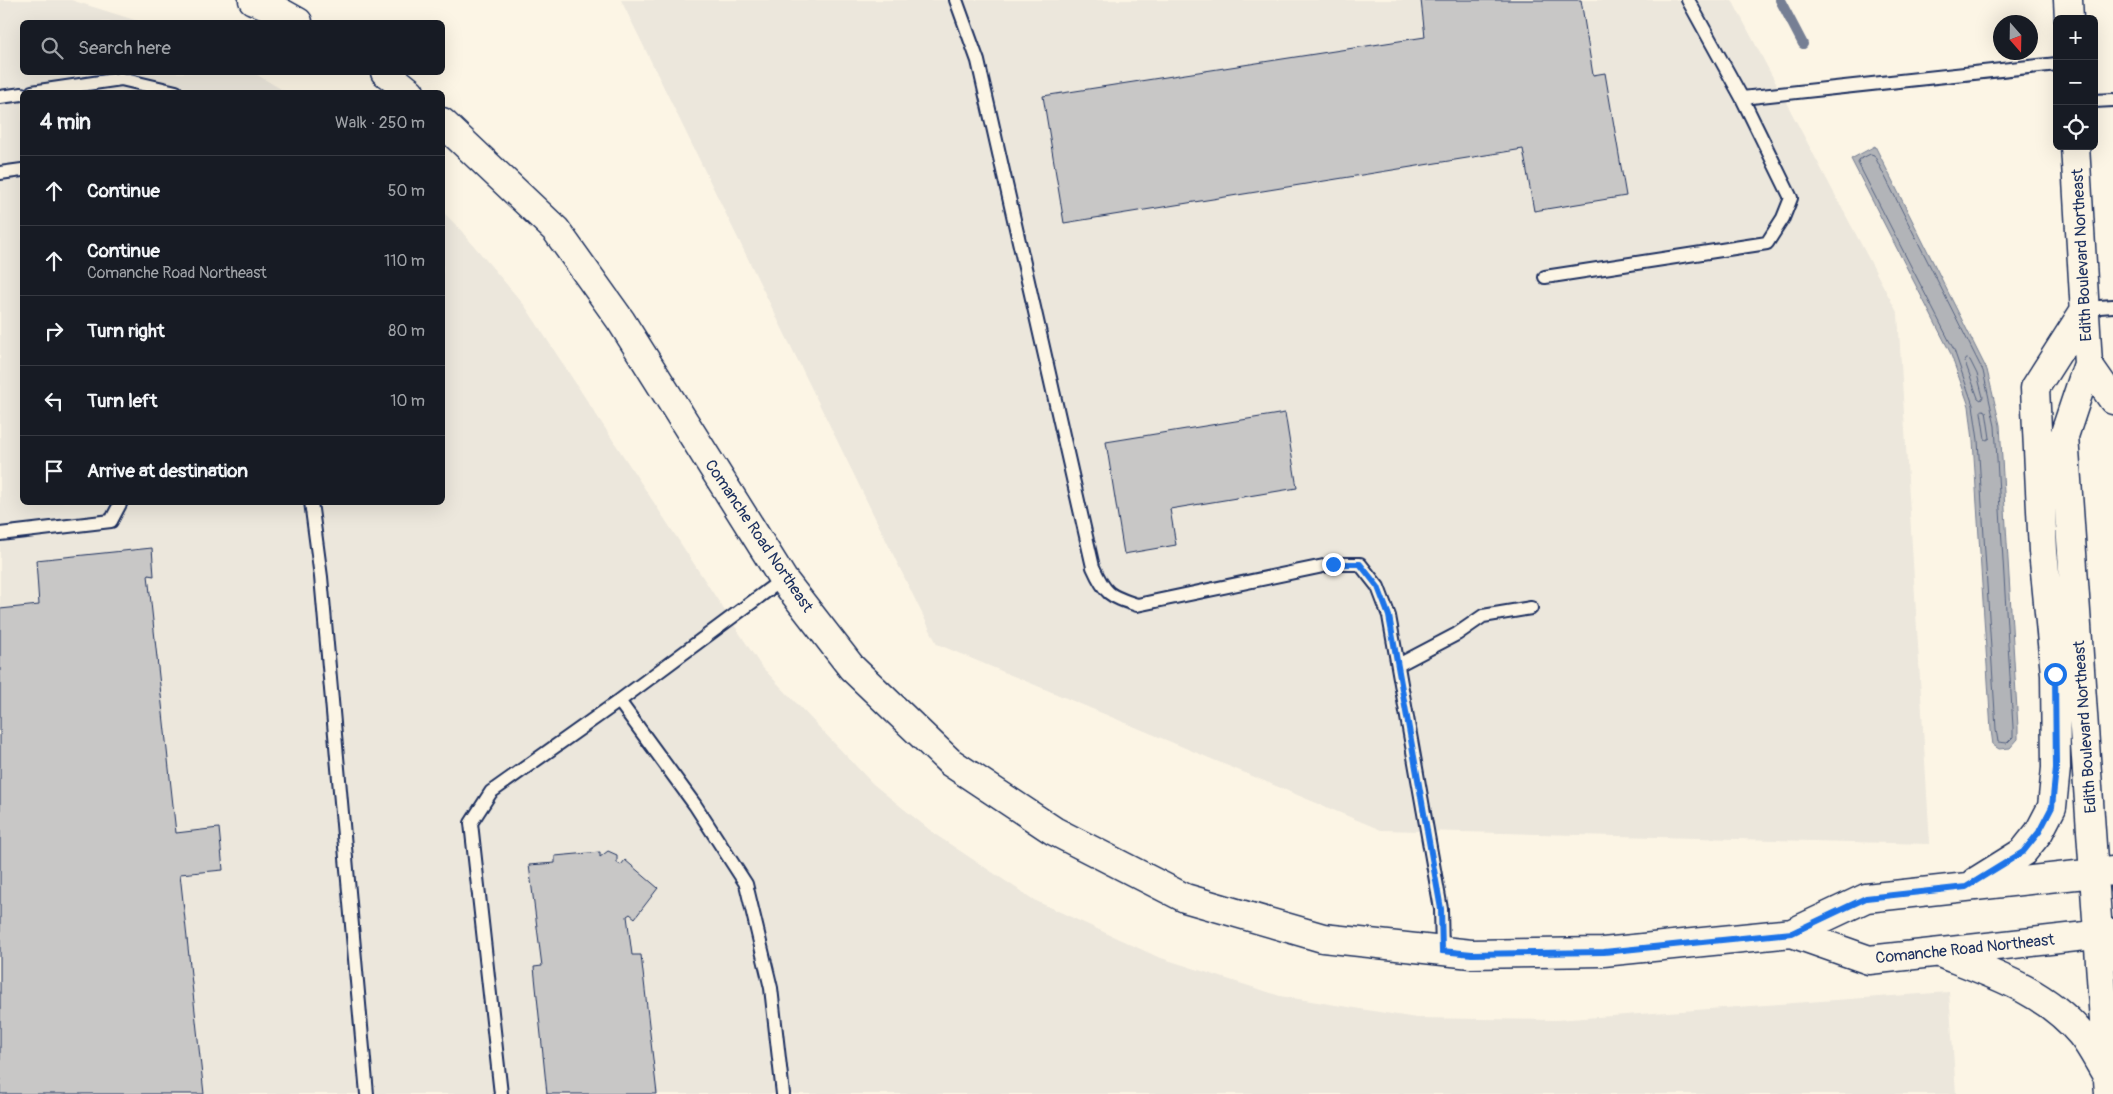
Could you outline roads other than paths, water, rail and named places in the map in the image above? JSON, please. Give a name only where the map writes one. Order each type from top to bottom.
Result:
[{"type":"main road","points":[[253,0],[271,7],[294,20]]},
{"type":"main road","points":[[2068,0],[2069,15]]},
{"type":"main road","points":[[389,75],[408,90]]},
{"type":"main road","name":"Comanche Road Northeast","points":[[445,125],[556,230],[621,321],[783,579],[852,668],[950,762],[1054,832],[1185,898],[1323,938],[1472,954],[1604,952],[1792,933],[1866,898],[2104,872]]},
{"type":"main road","name":"Edith Boulevard Northeast","points":[[2075,150],[2088,364],[2064,436],[2104,872],[2108,1085]]},
{"type":"main road","points":[[1966,887],[2023,852],[2039,832],[2052,807],[2056,768],[2055,674],[2043,551],[2035,388],[2086,308]]},
{"type":"main road","name":"Edith Boulevard Northeast","points":[[2088,364],[2113,400]]},
{"type":"main road","name":"Comanche Road Northeast","points":[[1792,933],[1869,960],[2106,934]]},
{"type":"main road","points":[[1938,952],[2005,979],[2042,998],[2081,1034],[2108,1085]]},
{"type":"lane","points":[[956,0],[978,61],[1093,567],[1102,588],[1113,598],[1137,605],[1333,564],[1360,564],[1378,587],[1389,616],[1441,909],[1442,951]]},
{"type":"lane","points":[[1545,277],[1767,243],[1783,218],[1791,198],[1742,98],[1688,0]]},
{"type":"lane","points":[[1742,98],[2053,64]]},
{"type":"lane","points":[[47,90],[121,80],[167,90]]},
{"type":"lane","points":[[0,97],[20,94]]},
{"type":"lane","points":[[2098,101],[2113,100]]},
{"type":"lane","points":[[0,172],[20,170]]},
{"type":"lane","points":[[2086,308],[2113,306]]},
{"type":"lane","points":[[0,534],[111,521],[119,505]]},
{"type":"lane","points":[[311,505],[333,698],[367,1094]]},
{"type":"lane","points":[[501,1094],[471,823],[491,792],[783,579]]},
{"type":"lane","points":[[1398,665],[1456,634],[1483,616],[1531,608]]},
{"type":"lane","points":[[619,700],[695,805],[746,884],[772,988],[783,1094]]},
{"type":"water","points":[[1875,146],[1987,370],[2000,425],[2018,727],[2018,739],[2010,748],[1999,749],[1993,745],[1991,730],[1973,440],[1969,406],[1950,352],[1851,159]]},
{"type":"waterway","points":[[1780,0],[1803,44]]}]
